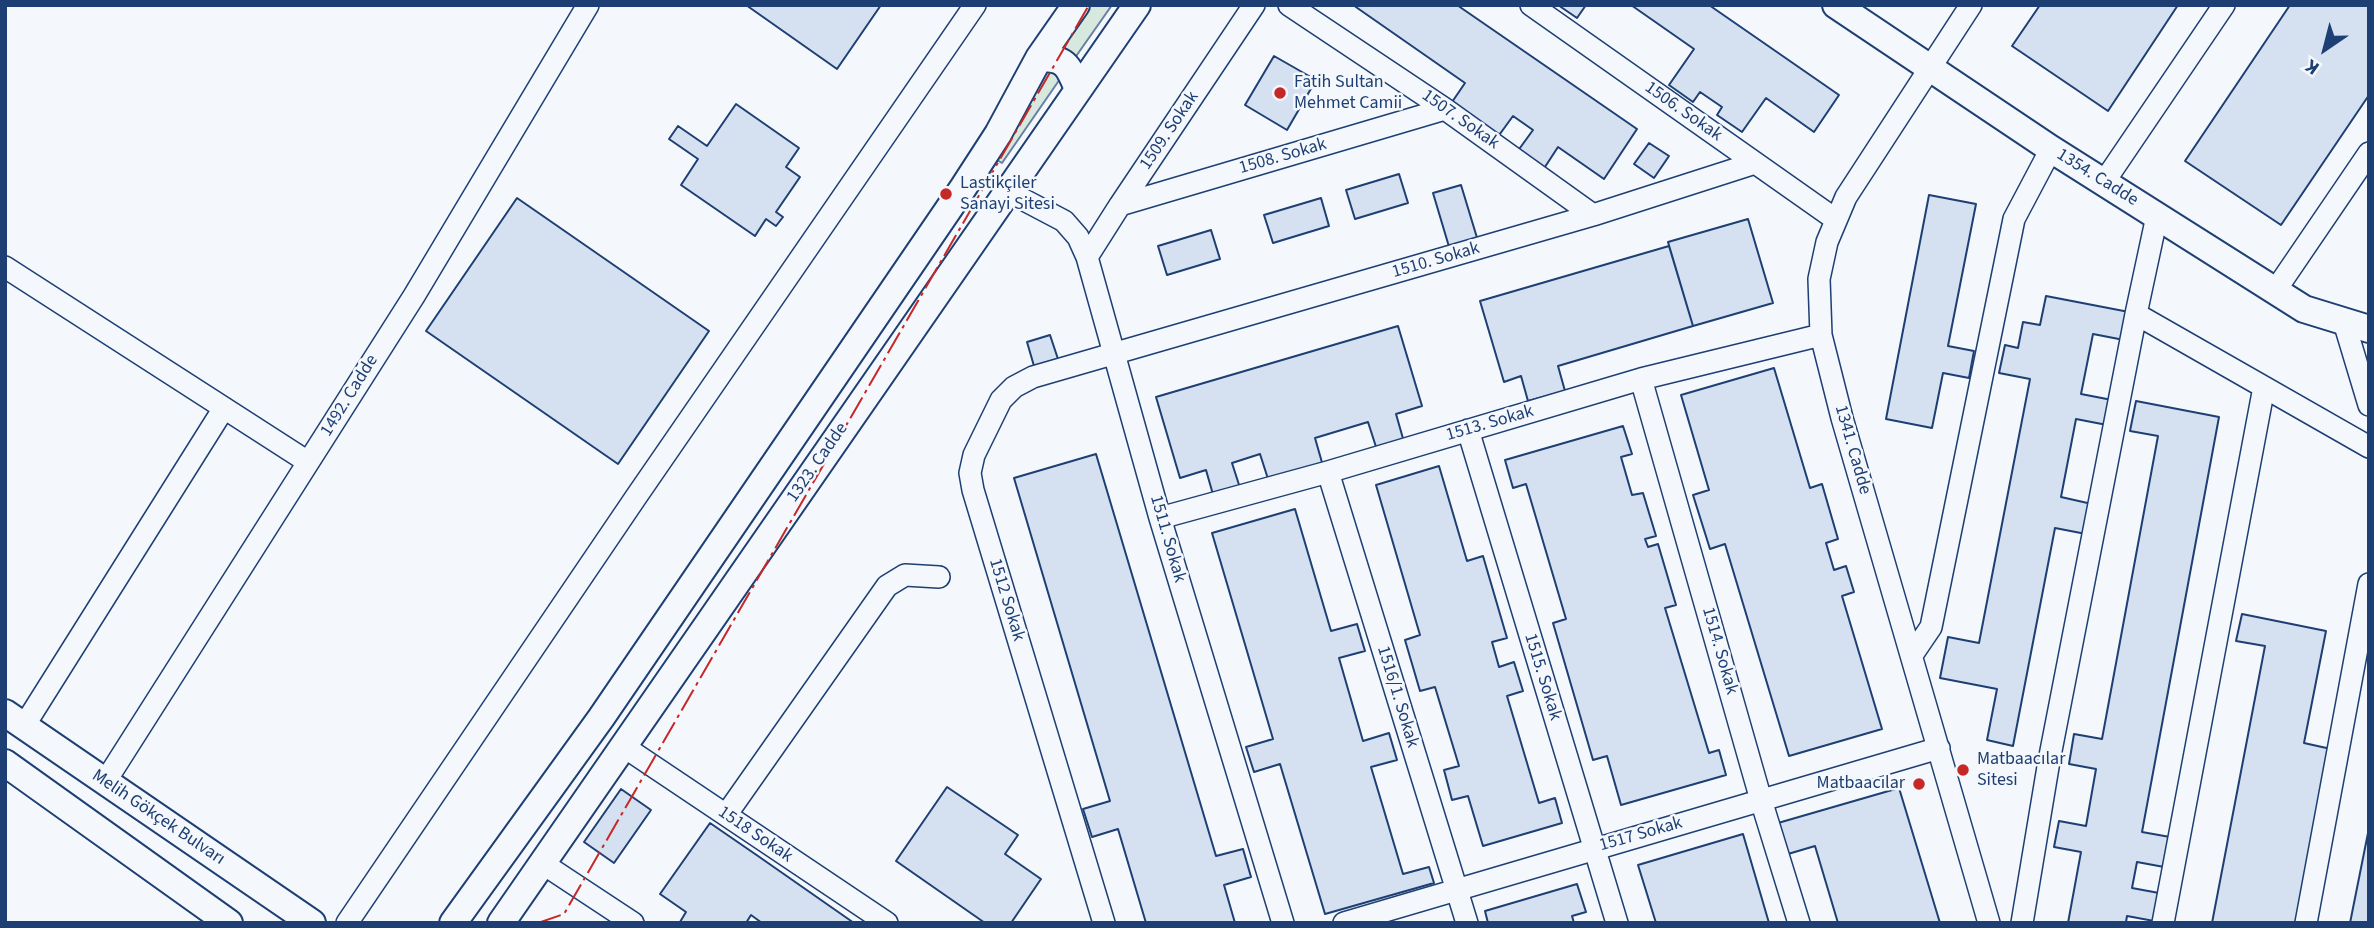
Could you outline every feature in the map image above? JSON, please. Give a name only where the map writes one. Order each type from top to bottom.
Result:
[{"type":"main road","points":[[453,923],[601,718],[975,169],[998,134],[1039,58],[1076,5]]},
{"type":"main road","name":"1354. Cadde","points":[[1836,5],[2052,149],[2304,309],[2357,326]]},
{"type":"main road","name":"1323. Cadde","points":[[502,923],[1078,89],[1131,8]]},
{"type":"main road","points":[[1039,58],[1057,58],[1069,68],[1078,89]]},
{"type":"main road","points":[[975,169],[1007,191]]},
{"type":"main road","name":"Melih Gökçek Bulvarı","points":[[15,719],[312,923]]},
{"type":"main road","points":[[5,763],[229,923]]},
{"type":"street","name":"1492. Cadde","points":[[105,782],[414,296],[588,5]]},
{"type":"street","points":[[347,923],[975,5]]},
{"type":"street","name":"1509. Sokak","points":[[1087,257],[1254,5]]},
{"type":"street","name":"1507. Sokak","points":[[1289,5],[1446,108],[1593,215]]},
{"type":"street","name":"1506. Sokak","points":[[1531,5],[1835,219]]},
{"type":"street","name":"1341. Cadde","points":[[1971,5],[1846,197],[1827,242],[1819,279],[1821,335],[1842,418],[1989,923]]},
{"type":"street","points":[[2104,182],[2224,5]]},
{"type":"street","name":"1508. Sokak","points":[[1120,205],[1446,108]]},
{"type":"street","points":[[1912,655],[1931,627],[2014,219],[2052,149]]},
{"type":"street","points":[[2275,291],[2369,153]]},
{"type":"street","name":"1510. Sokak","points":[[1115,354],[1593,215],[1755,163]]},
{"type":"street","name":"1511. Sokak","points":[[1007,191],[1064,221],[1079,237],[1087,257],[1160,517],[1283,923]]},
{"type":"street","points":[[2022,923],[2049,761],[2157,216]]},
{"type":"street","points":[[5,267],[308,462]]},
{"type":"street","points":[[2136,314],[2369,447]]},
{"type":"street","points":[[2357,326],[2369,405]]},
{"type":"street","name":"1513. Sokak","points":[[1160,517],[1328,472],[1641,379],[1821,335]]},
{"type":"street","name":"1512 Sokak","points":[[1104,923],[977,503],[971,473],[974,455],[989,423],[1001,400],[1014,387],[1033,377],[1115,354]]},
{"type":"street","name":"1514. Sokak","points":[[1641,379],[1761,800],[1799,923]]},
{"type":"street","points":[[2163,923],[2264,387]]},
{"type":"street","points":[[15,719],[224,408]]},
{"type":"street","name":"1515. Sokak","points":[[1468,430],[1617,923]]},
{"type":"street","name":"1516/1. Sokak","points":[[1328,472],[1467,923]]},
{"type":"street","points":[[726,815],[887,586],[905,575],[939,577]]},
{"type":"street","points":[[2306,923],[2369,584]]},
{"type":"street","name":"1518 Sokak","points":[[623,746],[887,923]]},
{"type":"street","name":"1517 Sokak","points":[[1344,923],[1939,748]]},
{"type":"street","points":[[542,863],[634,923]]},
{"type":"shaded area","points":[[1083,5],[1112,5],[1072,62],[1069,52],[1060,43]]},
{"type":"shaded area","points":[[1052,64],[1060,79],[1002,163],[997,160],[1046,67]]},
{"type":"building","points":[[746,5],[881,5],[837,69]]},
{"type":"building","points":[[1353,5],[1457,5],[1637,129],[1604,179],[1558,147],[1543,170],[1517,152],[1533,130],[1513,116],[1497,138],[1450,105],[1465,83]]},
{"type":"building","points":[[1558,5],[1586,5],[1577,18]]},
{"type":"building","points":[[1631,5],[1709,5],[1839,95],[1814,132],[1766,98],[1742,132],[1717,115],[1722,107],[1700,92],[1693,102],[1669,85],[1694,49]]},
{"type":"building","points":[[2040,5],[2178,5],[2108,111],[2012,46]]},
{"type":"building","points":[[2290,5],[2369,5],[2369,95],[2281,225],[2185,161]]},
{"type":"building","name":"Fatih Sultan Mehmet Camii","points":[[1274,56],[1316,80],[1287,130],[1245,105]]},
{"type":"building","points":[[736,104],[799,148],[786,167],[800,177],[776,212],[783,217],[776,226],[766,219],[755,236],[681,185],[698,159],[669,139],[678,126],[707,146]]},
{"type":"building","points":[[1649,143],[1669,156],[1654,178],[1634,164]]},
{"type":"building","points":[[1399,174],[1408,203],[1355,219],[1346,190]]},
{"type":"building","points":[[1461,185],[1478,241],[1450,250],[1433,193]]},
{"type":"building","points":[[1929,195],[1976,204],[1948,346],[1974,351],[1969,378],[1943,373],[1932,428],[1886,419]]},
{"type":"building","points":[[517,198],[709,331],[618,464],[426,331]]},
{"type":"building","points":[[1321,198],[1329,226],[1273,243],[1264,215]]},
{"type":"building","points":[[1748,219],[1773,303],[1693,326],[1668,242]]},
{"type":"building","points":[[1211,230],[1220,259],[1167,275],[1158,246]]},
{"type":"building","points":[[1669,246],[1693,326],[1558,366],[1565,391],[1528,401],[1521,376],[1504,382],[1480,301]]},
{"type":"building","points":[[2046,296],[2129,312],[2124,340],[2093,334],[2081,394],[2112,400],[2107,425],[2076,419],[2061,497],[2092,504],[2086,534],[2055,528],[2013,746],[1987,740],[1997,689],[1940,678],[1948,637],[1979,643],[2030,379],[1999,373],[2005,345],[2018,348],[2023,322],[2040,325]]},
{"type":"building","points":[[1398,326],[1422,406],[1396,414],[1404,442],[1377,450],[1368,422],[1315,438],[1323,466],[1269,482],[1260,454],[1232,463],[1241,491],[1214,498],[1206,470],[1180,478],[1156,397]]},
{"type":"building","points":[[1050,335],[1058,359],[1034,366],[1027,342]]},
{"type":"building","points":[[1774,368],[1810,488],[1822,484],[1838,539],[1826,543],[1834,570],[1846,566],[1854,592],[1842,596],[1882,729],[1789,756],[1725,544],[1710,549],[1693,495],[1709,490],[1681,395]]},
{"type":"building","points":[[2136,401],[2219,417],[2142,832],[2170,837],[2164,867],[2137,862],[2132,888],[2159,893],[2154,921],[2127,916],[2126,922],[2132,923],[2068,923],[2081,852],[2054,847],[2059,821],[2086,826],[2096,769],[2069,764],[2074,734],[2102,739],[2158,436],[2130,431]]},
{"type":"building","points":[[1623,426],[1632,454],[1621,457],[1632,495],[1643,493],[1656,536],[1645,539],[1648,547],[1658,544],[1676,605],[1665,608],[1709,753],[1719,750],[1726,775],[1621,805],[1607,756],[1593,760],[1553,623],[1566,619],[1526,484],[1513,488],[1505,460]]},
{"type":"building","points":[[1096,454],[1216,856],[1243,849],[1251,877],[1224,885],[1235,923],[1146,923],[1118,829],[1092,837],[1083,809],[1110,801],[1014,478]]},
{"type":"building","points":[[1439,466],[1467,561],[1483,556],[1507,638],[1492,642],[1499,667],[1514,662],[1523,691],[1507,696],[1539,803],[1555,798],[1562,823],[1483,846],[1468,796],[1452,800],[1444,770],[1459,766],[1435,687],[1420,691],[1405,640],[1420,635],[1376,485]]},
{"type":"building","points":[[1295,509],[1331,631],[1357,624],[1365,651],[1339,658],[1363,741],[1389,733],[1397,760],[1371,767],[1403,874],[1429,867],[1434,883],[1325,914],[1280,764],[1254,772],[1246,747],[1273,739],[1212,533]]},
{"type":"building","points":[[2242,614],[2326,631],[2304,743],[2331,749],[2298,923],[2212,923],[2265,646],[2236,641]]},
{"type":"building","points":[[947,787],[1018,835],[1005,854],[1041,879],[1011,923],[985,923],[896,861]]},
{"type":"building","points":[[1899,788],[1940,923],[1838,923],[1815,846],[1788,854],[1778,823]]},
{"type":"building","points":[[621,789],[651,810],[614,863],[584,842]]},
{"type":"building","points":[[710,823],[854,923],[762,923],[751,915],[746,923],[680,922],[686,912],[660,894]]},
{"type":"building","points":[[2369,828],[2369,923],[2350,923]]},
{"type":"building","points":[[1743,834],[1769,923],[1656,923],[1638,865]]},
{"type":"building","points":[[1577,884],[1586,912],[1572,916],[1574,923],[1488,923],[1485,911]]},
{"type":"power","points":[[538,923],[564,914],[1089,5]]},
{"type":"place","name":"Fatih Sultan Mehmet Camii","points":[[1280,93]]},
{"type":"place","name":"Lastikçiler Sanayi Sitesi","points":[[946,194]]},
{"type":"place","name":"Matbaacılar Sitesi","points":[[1963,770]]},
{"type":"place","name":"Matbaacılar","points":[[1919,784]]}]
